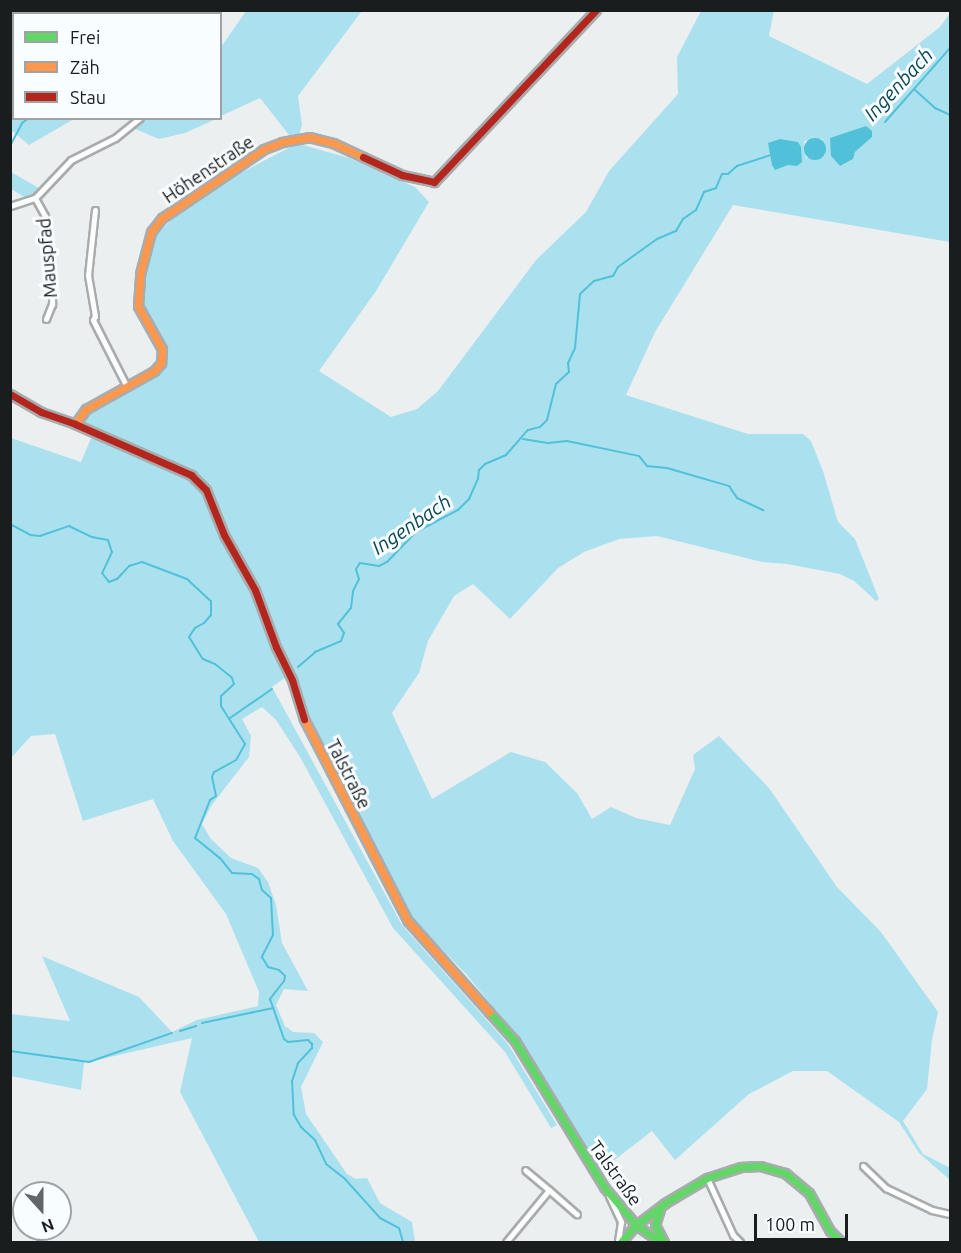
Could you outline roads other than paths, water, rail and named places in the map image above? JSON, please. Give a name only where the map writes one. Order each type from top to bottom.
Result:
[{"type":"main road","name":"Höhenstraße","points":[[75,424],[86,409],[154,371],[163,356],[162,349],[138,306],[140,274],[151,232],[162,218],[264,148],[309,137],[333,143],[402,174],[434,183],[596,10]]},
{"type":"main road","name":"Talstraße","points":[[10,394],[41,412],[75,424],[191,475],[206,490],[224,535],[255,590],[276,647],[292,680],[301,713],[408,921],[515,1041],[604,1187],[636,1224],[662,1242]]},
{"type":"main road","points":[[619,1242],[636,1224],[665,1203],[707,1178],[741,1167],[760,1166],[785,1173],[809,1193],[830,1231],[841,1242]]},
{"type":"main road","points":[[662,1242],[655,1225],[656,1215],[665,1203]]},
{"type":"street","points":[[10,206],[35,198],[70,160],[115,138],[138,120]]},
{"type":"street","name":"Mauspfad","points":[[35,198],[45,216],[51,269],[52,304],[46,319]]},
{"type":"street","points":[[95,210],[88,275],[95,316],[93,320],[128,387]]},
{"type":"street","points":[[863,1166],[886,1188],[932,1210],[951,1214]]},
{"type":"street","points":[[525,1170],[577,1214]]},
{"type":"street","points":[[707,1178],[733,1235],[740,1242]]},
{"type":"street","points":[[604,1187],[621,1222],[619,1242]]},
{"type":"street","points":[[506,1242],[549,1190]]},
{"type":"water","points":[[866,126],[872,131],[872,137],[855,152],[853,159],[840,166],[831,156],[830,138]]},
{"type":"water","points":[[815,138],[823,141],[826,149],[823,157],[815,160],[807,157],[804,149],[807,141]]},
{"type":"water","points":[[780,139],[798,142],[801,147],[802,162],[797,166],[788,165],[775,170],[768,143]]},
{"type":"waterway","name":"Ingenbach","points":[[885,122],[950,48]]},
{"type":"waterway","points":[[915,90],[935,108],[950,115]]},
{"type":"waterway","points":[[10,146],[22,123],[26,120]]},
{"type":"waterway","name":"Ingenbach","points":[[298,667],[315,652],[341,641],[344,633],[338,624],[351,608],[353,591],[359,579],[356,569],[360,563],[379,566],[387,562],[416,532],[458,510],[469,499],[478,479],[479,470],[485,464],[506,455],[528,430],[540,427],[547,420],[556,384],[569,372],[568,363],[575,348],[580,294],[594,281],[613,276],[618,267],[657,239],[676,231],[683,219],[696,210],[704,192],[716,188],[722,174],[728,174],[737,166],[771,155]]},
{"type":"waterway","points":[[523,439],[548,443],[567,441],[639,456],[647,466],[667,468],[729,486],[737,498],[763,510]]},
{"type":"waterway","points":[[10,524],[31,535],[40,536],[69,526],[92,537],[108,540],[112,552],[102,573],[109,582],[117,579],[129,566],[142,562],[187,579],[211,601],[211,615],[195,628],[189,637],[203,659],[215,664],[232,678],[234,684],[221,696],[221,706],[245,744],[236,760],[214,772],[212,777],[216,796],[210,800],[195,838],[220,858],[232,873],[252,874],[259,879],[262,890],[271,898],[273,935],[262,957],[268,967],[279,970],[285,976],[284,981],[270,999],[284,1039],[288,1042],[308,1040],[312,1044],[312,1048],[298,1063],[292,1081],[294,1115],[301,1127],[315,1140],[326,1164],[345,1179],[380,1218],[399,1228],[403,1242]]},
{"type":"waterway","name":"Ingenbach","points":[[230,718],[272,689]]},
{"type":"waterway","points":[[202,1023],[273,1008]]},
{"type":"waterway","points":[[180,1031],[196,1026]]},
{"type":"waterway","points":[[10,1051],[89,1062],[172,1033]]}]
